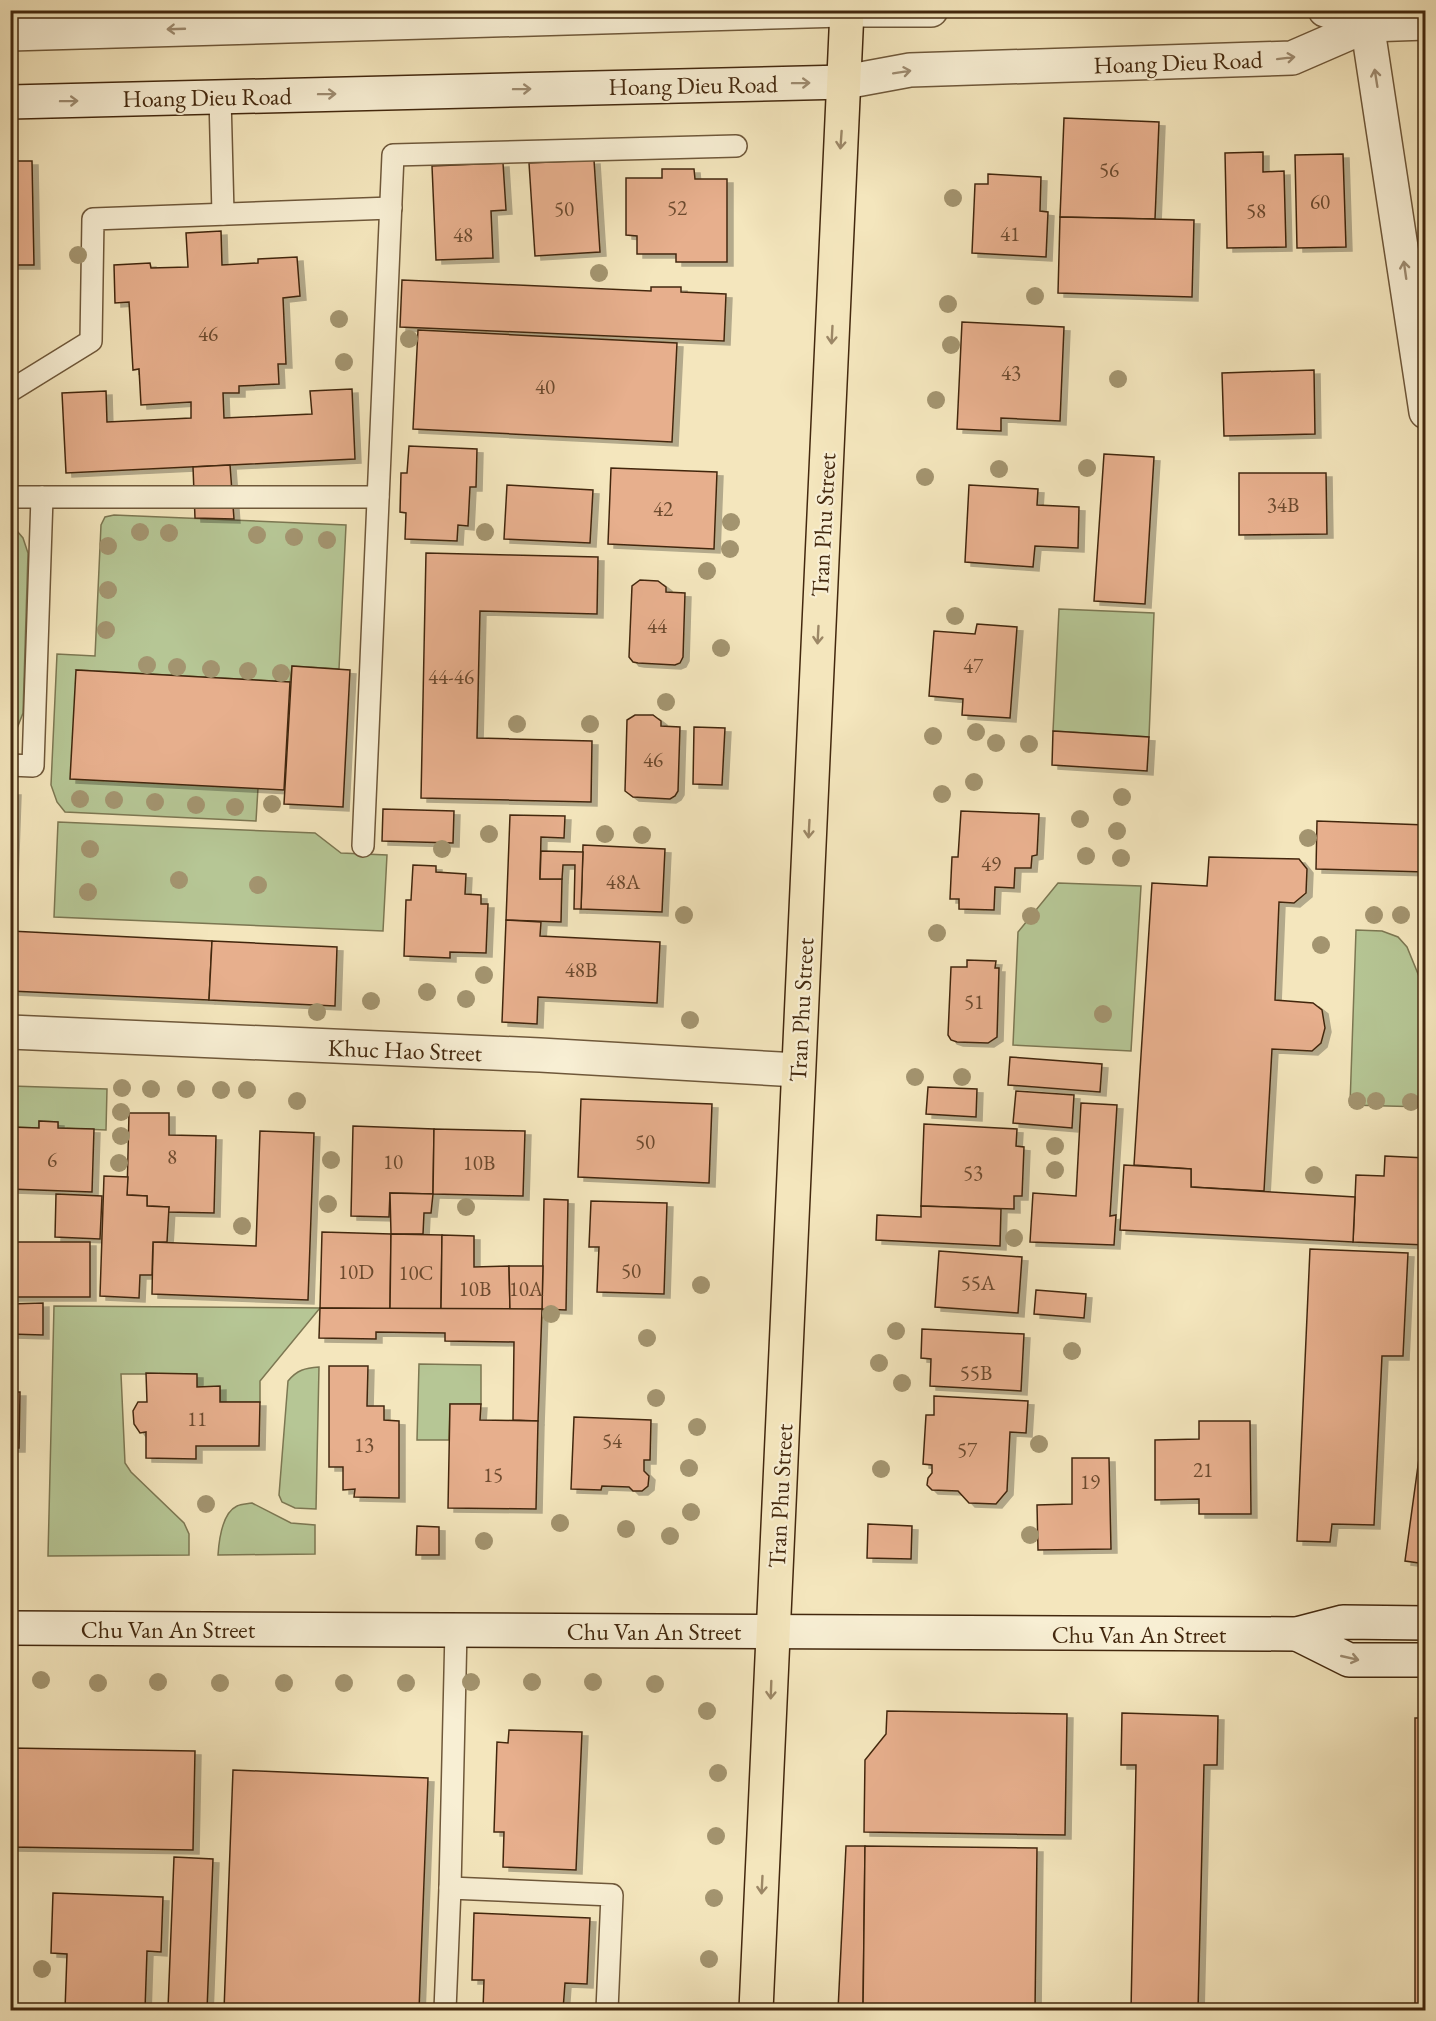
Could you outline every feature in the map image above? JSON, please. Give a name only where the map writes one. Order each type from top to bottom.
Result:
[{"type":"main road","name":"Tran Phu Street","points":[[756,2010],[844,82],[845,10]]},
{"type":"street","points":[[10,34],[845,10]]},
{"type":"street","points":[[856,10],[931,10]]},
{"type":"street","name":"Hoang Dieu Road","points":[[1325,10],[1366,18],[1425,23]]},
{"type":"street","points":[[1366,18],[1425,411]]},
{"type":"street","name":"Hoang Dieu Road","points":[[10,102],[844,82],[910,70],[1292,58],[1366,18]]},
{"type":"street","name":"Khuc Hao Street","points":[[10,1032],[540,1055],[798,1070]]},
{"type":"street","name":"Chu Van An Street","points":[[10,1628],[1296,1634],[1343,1622],[1425,1623]]},
{"type":"street","name":"Chu Van An Street","points":[[1296,1634],[1349,1660],[1425,1660]]},
{"type":"lane","points":[[220,97],[223,214]]},
{"type":"lane","points":[[363,846],[393,155],[736,146]]},
{"type":"lane","points":[[10,391],[92,341],[93,219],[391,208]]},
{"type":"lane","points":[[10,765],[33,766],[42,496]]},
{"type":"lane","points":[[10,497],[378,497]]},
{"type":"lane","points":[[445,2010],[456,1630]]},
{"type":"lane","points":[[450,1888],[612,1895],[607,2010]]},
{"type":"green space","points":[[114,515],[346,525],[339,669],[292,666],[290,682],[77,670],[258,788],[256,821],[65,812],[57,802],[51,785],[57,654],[95,656],[101,525],[105,517]]},
{"type":"green space","points":[[11,524],[23,538],[28,553],[23,713],[16,731],[11,735]]},
{"type":"green space","points":[[1059,609],[1154,613],[1149,737],[1053,731]]},
{"type":"green space","points":[[58,822],[315,833],[341,853],[387,855],[383,931],[54,917]]},
{"type":"green space","points":[[1058,883],[1141,886],[1131,1051],[1013,1045],[1018,932]]},
{"type":"green space","points":[[1356,930],[1382,931],[1398,937],[1407,947],[1425,991],[1425,1107],[1350,1105]]},
{"type":"green space","points":[[11,1086],[107,1089],[106,1130],[58,1128],[58,1122],[39,1121],[39,1128],[11,1127]]},
{"type":"green space","points":[[54,1306],[320,1308],[260,1381],[260,1402],[220,1402],[220,1387],[197,1387],[196,1374],[121,1374],[125,1463],[131,1472],[184,1523],[189,1534],[189,1555],[48,1556]]},
{"type":"green space","points":[[419,1364],[481,1365],[481,1404],[450,1404],[449,1440],[417,1440]]},
{"type":"green space","points":[[319,1367],[316,1509],[295,1508],[282,1502],[279,1495],[288,1381],[302,1370]]},
{"type":"green space","points":[[252,1503],[291,1523],[315,1525],[315,1554],[218,1555],[222,1528],[228,1514],[237,1506]]},
{"type":"building","points":[[1064,118],[1159,122],[1155,219],[1060,217]]},
{"type":"building","points":[[1263,152],[1263,172],[1284,171],[1286,247],[1227,248],[1225,153]]},
{"type":"building","points":[[1343,154],[1346,247],[1297,248],[1295,155]]},
{"type":"building","points":[[594,160],[600,252],[535,256],[529,163]]},
{"type":"building","points":[[10,161],[32,161],[34,265],[10,265]]},
{"type":"building","points":[[503,163],[506,210],[491,211],[493,258],[436,260],[432,166]]},
{"type":"building","points":[[662,169],[694,169],[695,179],[727,179],[727,262],[676,262],[676,254],[637,254],[637,236],[626,235],[626,178],[662,178]]},
{"type":"building","points":[[988,174],[1041,177],[1040,211],[1048,212],[1046,257],[972,253],[975,184],[988,184]]},
{"type":"building","points":[[1060,217],[1194,220],[1192,297],[1058,293]]},
{"type":"building","points":[[221,231],[222,265],[258,263],[258,259],[297,257],[300,296],[283,298],[286,364],[278,364],[279,384],[239,386],[239,393],[223,393],[224,418],[312,414],[310,391],[352,389],[355,459],[66,473],[62,393],[106,391],[107,422],[191,418],[191,402],[141,405],[139,369],[133,370],[129,302],[115,303],[114,265],[150,263],[151,268],[188,267],[186,233]]},
{"type":"building","points":[[402,280],[651,291],[651,287],[681,287],[681,292],[726,294],[724,341],[400,327]]},
{"type":"building","points":[[962,322],[1064,327],[1060,421],[1001,418],[1001,431],[957,429]]},
{"type":"building","points":[[418,330],[677,343],[672,442],[413,429]]},
{"type":"building","points":[[1314,370],[1315,434],[1224,436],[1222,373]]},
{"type":"building","points":[[409,446],[477,449],[476,487],[470,487],[468,526],[458,525],[457,541],[405,539],[406,513],[400,512],[401,473],[407,473]]},
{"type":"building","points":[[1104,454],[1154,457],[1145,604],[1094,601]]},
{"type":"building","points":[[230,465],[234,519],[195,518],[193,467]]},
{"type":"building","points":[[611,468],[717,472],[714,549],[608,544]]},
{"type":"building","points":[[1239,473],[1326,473],[1327,534],[1239,535]]},
{"type":"building","points":[[507,485],[593,490],[590,543],[504,539]]},
{"type":"building","points":[[969,485],[1038,489],[1037,505],[1079,507],[1078,548],[1035,546],[1033,567],[965,562]]},
{"type":"building","points":[[426,553],[598,557],[597,614],[480,611],[477,738],[592,741],[591,802],[421,798]]},
{"type":"building","points":[[640,580],[658,581],[666,587],[666,592],[685,593],[683,657],[680,663],[675,665],[638,663],[633,662],[629,657],[632,586]]},
{"type":"building","points":[[977,624],[1017,627],[1010,718],[962,715],[963,699],[929,696],[934,631],[975,634]]},
{"type":"building","points":[[292,666],[350,670],[343,807],[284,804]]},
{"type":"building","points":[[76,670],[290,682],[284,790],[70,779]]},
{"type":"building","points":[[635,715],[653,715],[661,721],[661,726],[680,727],[678,791],[670,799],[633,797],[625,791],[627,720]]},
{"type":"building","points":[[694,727],[725,728],[722,785],[693,784]]},
{"type":"building","points":[[1053,731],[1149,737],[1147,771],[1052,765]]},
{"type":"building","points":[[10,791],[15,791],[11,906],[10,906]]},
{"type":"building","points":[[383,809],[454,811],[453,843],[382,841]]},
{"type":"building","points":[[961,811],[1039,814],[1037,855],[1032,856],[1031,868],[1015,868],[1014,888],[995,887],[994,910],[959,909],[959,899],[950,899],[952,857],[958,857]]},
{"type":"building","points":[[510,815],[565,816],[564,838],[541,837],[540,879],[562,879],[561,922],[506,920]]},
{"type":"building","points":[[1317,821],[1426,825],[1426,872],[1316,869]]},
{"type":"building","points":[[583,845],[665,849],[662,912],[581,909]]},
{"type":"building","points":[[541,851],[583,852],[581,909],[574,909],[575,865],[563,865],[562,879],[540,879]]},
{"type":"building","points":[[1209,857],[1299,859],[1307,869],[1306,893],[1294,903],[1279,902],[1275,1000],[1313,1003],[1322,1010],[1325,1028],[1321,1043],[1312,1051],[1272,1049],[1264,1191],[1191,1187],[1191,1169],[1134,1165],[1152,883],[1207,886]]},
{"type":"building","points":[[413,865],[436,866],[436,872],[466,874],[465,894],[481,895],[481,904],[488,904],[486,953],[450,952],[450,958],[404,956],[406,900],[411,900]]},
{"type":"building","points":[[506,920],[541,922],[540,936],[660,942],[657,1003],[538,997],[537,1024],[502,1022]]},
{"type":"building","points":[[10,931],[212,941],[209,1000],[10,991]]},
{"type":"building","points":[[212,941],[337,947],[335,1006],[209,1000]]},
{"type":"building","points":[[967,960],[996,961],[995,968],[999,968],[997,1037],[988,1043],[957,1042],[951,1040],[948,1035],[951,967],[967,967]]},
{"type":"building","points":[[1010,1057],[1102,1064],[1100,1092],[1008,1085]]},
{"type":"building","points":[[928,1087],[977,1089],[976,1117],[926,1114]]},
{"type":"building","points":[[1016,1091],[1074,1095],[1072,1128],[1013,1123]]},
{"type":"building","points":[[581,1099],[712,1104],[709,1183],[578,1177]]},
{"type":"building","points":[[1081,1103],[1117,1105],[1110,1216],[1116,1215],[1114,1245],[1030,1242],[1033,1193],[1076,1196]]},
{"type":"building","points":[[129,1113],[169,1113],[169,1135],[216,1136],[214,1213],[168,1212],[169,1207],[147,1206],[147,1196],[127,1195]]},
{"type":"building","points":[[39,1121],[58,1122],[58,1128],[94,1129],[92,1192],[10,1189],[10,1127],[39,1128]]},
{"type":"building","points":[[924,1124],[1017,1129],[1016,1146],[1024,1147],[1022,1196],[1014,1196],[1014,1209],[921,1206]]},
{"type":"building","points":[[353,1126],[434,1129],[433,1194],[390,1193],[389,1217],[351,1216]]},
{"type":"building","points":[[434,1129],[525,1131],[523,1196],[433,1194]]},
{"type":"building","points":[[260,1131],[314,1133],[308,1300],[152,1294],[153,1242],[256,1246]]},
{"type":"building","points":[[1385,1156],[1426,1158],[1426,1245],[1353,1242],[1356,1175],[1384,1176]]},
{"type":"building","points":[[1124,1165],[1191,1169],[1191,1187],[1355,1197],[1353,1242],[1120,1230]]},
{"type":"building","points":[[104,1176],[128,1177],[127,1195],[147,1196],[147,1206],[169,1207],[167,1242],[153,1242],[152,1275],[140,1275],[139,1298],[100,1296]]},
{"type":"building","points":[[390,1193],[433,1194],[431,1213],[424,1213],[423,1234],[391,1234]]},
{"type":"building","points":[[56,1194],[102,1196],[100,1239],[55,1237]]},
{"type":"building","points":[[544,1199],[568,1200],[566,1310],[542,1309]]},
{"type":"building","points":[[591,1201],[667,1203],[664,1294],[597,1292],[599,1247],[589,1247]]},
{"type":"building","points":[[921,1206],[1001,1209],[1000,1246],[876,1240],[877,1215],[921,1217]]},
{"type":"building","points":[[322,1232],[391,1234],[390,1309],[320,1308]]},
{"type":"building","points":[[391,1234],[442,1235],[441,1309],[390,1309]]},
{"type":"building","points":[[442,1235],[474,1236],[474,1267],[509,1266],[510,1310],[441,1309]]},
{"type":"building","points":[[10,1242],[90,1242],[90,1297],[10,1297]]},
{"type":"building","points":[[1310,1249],[1408,1253],[1403,1356],[1382,1356],[1374,1525],[1332,1524],[1330,1542],[1297,1541]]},
{"type":"building","points":[[939,1251],[1022,1257],[1018,1313],[935,1307]]},
{"type":"building","points":[[509,1266],[543,1266],[542,1309],[510,1310]]},
{"type":"building","points":[[1036,1290],[1086,1294],[1084,1318],[1034,1314]]},
{"type":"building","points":[[43,1303],[43,1335],[10,1334],[10,1304]]},
{"type":"building","points":[[320,1308],[542,1309],[538,1421],[513,1420],[514,1342],[445,1341],[445,1333],[376,1332],[376,1339],[319,1338]]},
{"type":"building","points":[[922,1329],[1024,1334],[1021,1391],[930,1386],[931,1359],[921,1358]]},
{"type":"building","points":[[329,1366],[368,1366],[367,1406],[384,1406],[384,1420],[399,1421],[399,1498],[354,1497],[355,1489],[343,1490],[343,1467],[329,1467]]},
{"type":"building","points":[[146,1373],[197,1374],[197,1387],[220,1386],[220,1402],[260,1402],[259,1446],[196,1446],[196,1459],[146,1458],[146,1432],[140,1433],[134,1424],[133,1411],[138,1402],[147,1402]]},
{"type":"building","points":[[10,1392],[20,1392],[19,1448],[10,1448]]},
{"type":"building","points":[[934,1396],[1028,1401],[1026,1433],[1010,1432],[1007,1491],[996,1504],[969,1503],[958,1491],[932,1490],[927,1485],[932,1473],[932,1465],[923,1464],[926,1415],[934,1415]]},
{"type":"building","points":[[450,1404],[481,1404],[480,1420],[538,1421],[536,1509],[448,1508]]},
{"type":"building","points":[[1426,1407],[1426,1564],[1405,1561]]},
{"type":"building","points":[[574,1417],[651,1420],[650,1460],[644,1460],[644,1471],[649,1476],[648,1486],[642,1491],[633,1491],[629,1487],[602,1486],[601,1490],[571,1489]]},
{"type":"building","points":[[1199,1421],[1250,1421],[1251,1514],[1199,1514],[1199,1499],[1155,1500],[1155,1440],[1199,1439]]},
{"type":"building","points":[[1072,1458],[1109,1458],[1111,1549],[1038,1550],[1037,1505],[1072,1504]]},
{"type":"building","points":[[868,1524],[912,1526],[911,1559],[867,1558]]},
{"type":"building","points":[[417,1526],[439,1527],[439,1555],[416,1555]]},
{"type":"building","points":[[887,1711],[1067,1714],[1065,1835],[864,1832],[865,1760],[886,1734]]},
{"type":"building","points":[[1122,1713],[1218,1716],[1217,1765],[1204,1765],[1198,2010],[1131,2010],[1136,1765],[1121,1765]]},
{"type":"building","points":[[1415,1718],[1426,1718],[1426,2010],[1415,2010]]},
{"type":"building","points":[[509,1730],[582,1732],[576,1870],[503,1867],[504,1832],[494,1832],[497,1742],[508,1743]]},
{"type":"building","points":[[10,1748],[195,1751],[193,1850],[10,1847]]},
{"type":"building","points":[[233,1770],[428,1778],[419,2010],[224,2010]]},
{"type":"building","points":[[846,1846],[865,1846],[863,2010],[838,2010]]},
{"type":"building","points":[[865,1846],[1037,1848],[1035,2010],[863,2010]]},
{"type":"building","points":[[174,1857],[213,1859],[207,2010],[168,2008]]},
{"type":"building","points":[[53,1893],[163,1897],[161,1952],[147,1951],[145,2010],[65,2010],[67,1954],[51,1953]]},
{"type":"building","points":[[474,1913],[590,1918],[587,1984],[565,1983],[563,2010],[483,2010],[484,1980],[472,1980]]}]
